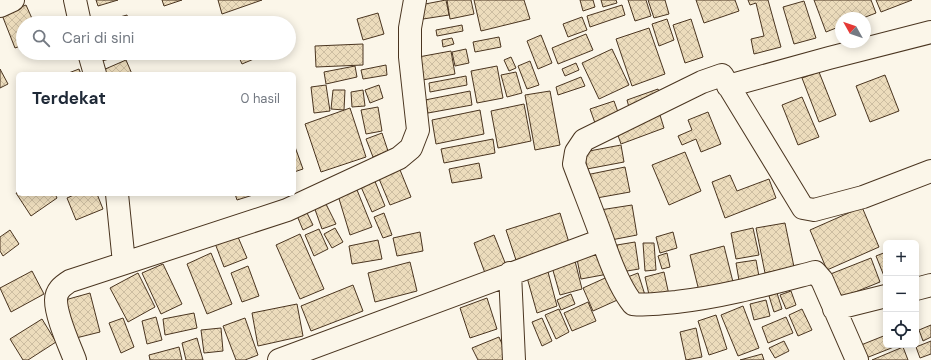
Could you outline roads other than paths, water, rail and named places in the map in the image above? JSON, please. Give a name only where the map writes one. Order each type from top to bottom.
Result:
[{"type":"street","points":[[0,6],[13,0]]},
{"type":"street","points":[[75,0],[78,16]]},
{"type":"street","points":[[75,360],[57,311],[56,299],[63,285],[70,281],[124,263],[399,158],[411,148],[418,130],[410,57],[410,28],[415,0]]},
{"type":"street","points":[[728,86],[931,32]]},
{"type":"street","points":[[91,60],[94,72]]},
{"type":"street","points":[[857,360],[822,280],[815,272],[747,290],[698,299],[644,305],[633,304],[621,286],[608,258],[574,164],[576,152],[584,140],[702,82],[722,75],[803,208],[814,210],[863,197],[931,172]]},
{"type":"street","points":[[117,196],[124,263]]},
{"type":"street","points":[[279,360],[602,240]]},
{"type":"street","points":[[510,274],[514,360]]},
{"type":"street","points":[[919,288],[931,285]]},
{"type":"street","points":[[834,309],[883,297]]}]
